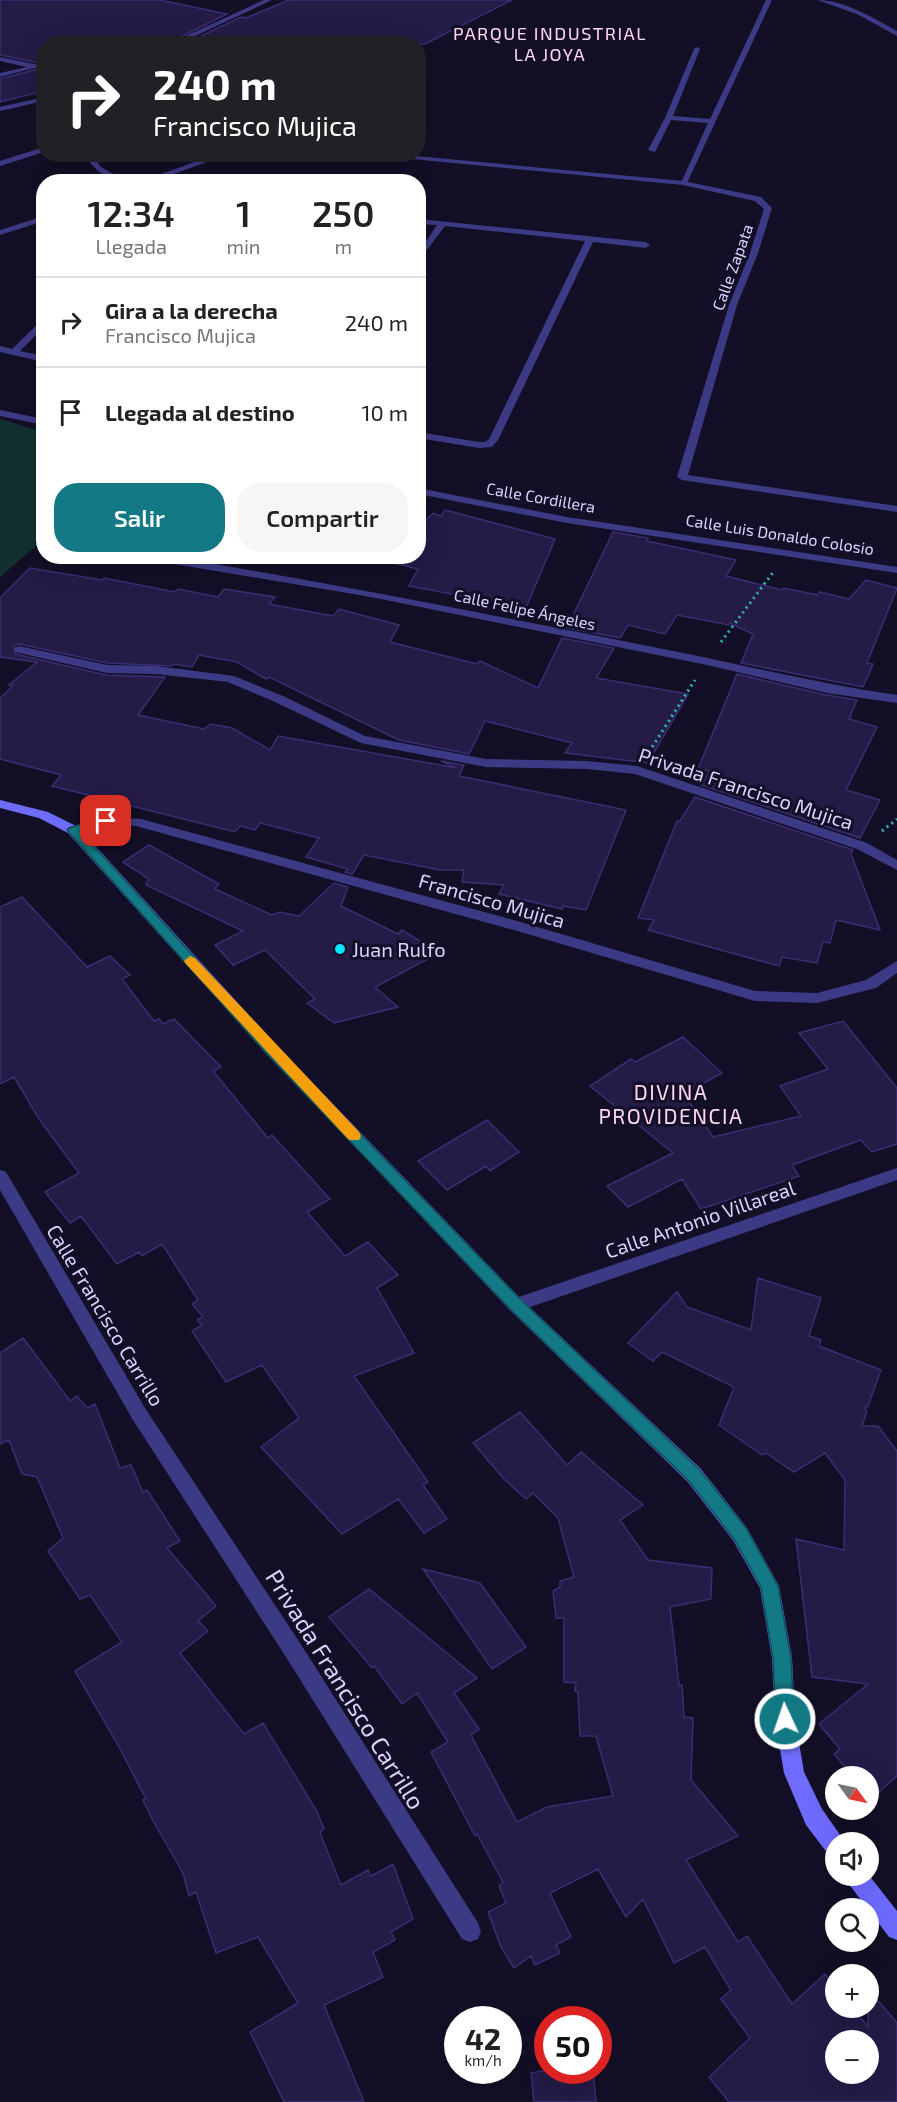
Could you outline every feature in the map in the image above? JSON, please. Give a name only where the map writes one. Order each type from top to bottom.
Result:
[{"type":"main road","points":[[0,804],[44,815],[73,830],[271,1049],[516,1305],[694,1475],[740,1534],[769,1586],[782,1658],[785,1719],[794,1773],[814,1816],[826,1832]]},
{"type":"main road","points":[[864,1886],[897,1929]]},
{"type":"street","points":[[189,36],[269,0]]},
{"type":"street","points":[[426,160],[683,183],[769,0]]},
{"type":"street","points":[[820,0],[859,13],[897,34]]},
{"type":"street","points":[[652,150],[669,118],[697,49]]},
{"type":"street","points":[[0,59],[34,67]]},
{"type":"street","points":[[0,75],[34,67]]},
{"type":"street","points":[[0,109],[36,101]]},
{"type":"street","points":[[669,118],[711,121]]},
{"type":"street","points":[[0,164],[36,152]]},
{"type":"street","points":[[93,162],[98,169],[108,174]]},
{"type":"street","points":[[167,174],[203,162]]},
{"type":"street","name":"Calle Zapata","points":[[683,183],[758,199],[768,208],[754,253],[733,305],[682,477],[897,509]]},
{"type":"street","points":[[0,233],[36,221]]},
{"type":"street","points":[[426,222],[646,245]]},
{"type":"street","points":[[426,248],[442,224]]},
{"type":"street","points":[[426,436],[488,444],[493,441],[590,239]]},
{"type":"street","points":[[14,352],[36,329]]},
{"type":"street","points":[[0,349],[36,357]]},
{"type":"street","points":[[0,413],[36,420]]},
{"type":"street","name":"Calle Cordillera","points":[[426,493],[567,519],[659,532]]},
{"type":"street","name":"Calle Luis Donaldo Colosio","points":[[659,532],[897,570]]},
{"type":"street","name":"Calle Felipe Ángeles","points":[[193,564],[371,594],[707,661],[827,689],[897,699]]},
{"type":"street","name":"Privada Francisco Mujica","points":[[19,650],[107,669],[156,670],[230,679],[279,699],[361,739],[474,761],[587,765],[637,770],[862,846],[897,866]]},
{"type":"street","name":"Francisco Mujica","points":[[73,830],[106,821],[136,822],[517,926],[755,996],[817,998],[871,984],[897,966]]},
{"type":"street","name":"Calle Antonio Villareal","points":[[516,1305],[897,1174]]},
{"type":"street","name":"Calle Francisco Carrillo","points":[[0,1176],[139,1413],[178,1474]]},
{"type":"street","name":"Privada Francisco Carrillo","points":[[178,1474],[470,1931]]},
{"type":"green space","points":[[0,419],[36,430],[36,546],[0,577]]},
{"type":"building","points":[[0,0],[160,0],[227,14],[182,36],[36,36],[36,62],[0,55]]},
{"type":"building","points":[[289,0],[512,0],[426,43],[426,36],[201,36],[241,17],[246,18]]},
{"type":"building","points":[[36,70],[36,93],[0,102],[0,79]]},
{"type":"building","points":[[445,510],[555,539],[526,608],[409,586],[418,569],[397,564],[426,564],[426,520],[433,513],[441,516]]},
{"type":"building","points":[[613,532],[648,538],[647,541],[736,560],[726,576],[782,590],[783,588],[818,595],[819,592],[849,599],[866,580],[897,588],[867,663],[873,664],[863,687],[741,663],[753,634],[730,623],[729,625],[677,615],[665,634],[628,625],[620,638],[567,628]]},
{"type":"building","points":[[30,568],[102,580],[104,578],[175,592],[178,589],[218,597],[224,589],[275,597],[269,604],[333,616],[339,609],[399,625],[390,642],[477,664],[480,661],[538,688],[562,638],[614,648],[596,678],[688,694],[648,763],[565,753],[572,743],[485,721],[469,754],[399,740],[269,677],[266,679],[237,662],[199,655],[192,667],[174,664],[172,666],[107,663],[19,644],[14,646],[15,654],[106,675],[165,677],[138,715],[204,729],[211,724],[232,728],[270,750],[278,736],[457,768],[441,761],[464,765],[459,776],[626,810],[586,910],[563,906],[562,909],[499,894],[504,885],[462,882],[464,870],[440,870],[364,855],[352,874],[345,872],[348,869],[306,857],[319,838],[260,823],[255,830],[240,826],[235,832],[52,786],[61,775],[0,759],[0,698],[13,686],[9,685],[37,662],[0,657],[0,598]]},
{"type":"building","points":[[737,674],[857,700],[849,719],[877,727],[846,790],[880,800],[860,838],[701,785],[710,771],[698,769]]},
{"type":"building","points":[[695,797],[853,850],[851,854],[880,930],[836,920],[830,943],[823,942],[817,963],[782,957],[779,966],[648,930],[654,920],[638,918],[677,821],[680,821]]},
{"type":"building","points":[[149,845],[219,884],[215,889],[272,915],[280,912],[299,916],[334,883],[348,887],[341,906],[398,934],[402,930],[439,953],[375,987],[398,1007],[334,1023],[307,1003],[315,999],[265,950],[233,965],[215,945],[243,931],[146,885],[149,879],[123,862]]},
{"type":"building","points":[[22,897],[87,967],[110,956],[130,975],[122,979],[154,1021],[159,1019],[163,1024],[174,1019],[221,1067],[213,1071],[268,1138],[272,1135],[330,1199],[307,1212],[345,1256],[368,1242],[398,1275],[377,1288],[414,1353],[354,1376],[428,1482],[423,1485],[447,1519],[424,1533],[398,1499],[342,1534],[261,1447],[299,1418],[262,1365],[226,1382],[192,1331],[202,1325],[197,1320],[203,1317],[192,1304],[198,1300],[162,1244],[142,1256],[139,1252],[117,1264],[81,1216],[70,1223],[45,1192],[79,1173],[39,1119],[14,1077],[0,1084],[0,907]]},
{"type":"building","points":[[843,1021],[897,1088],[897,1144],[872,1152],[861,1140],[792,1165],[799,1176],[701,1209],[682,1179],[628,1207],[607,1186],[673,1153],[590,1086],[631,1059],[635,1062],[683,1037],[722,1073],[684,1094],[713,1137],[801,1116],[780,1086],[828,1069],[799,1033]]},
{"type":"building","points":[[487,1120],[519,1152],[490,1171],[486,1166],[447,1190],[418,1161]]},
{"type":"building","points":[[758,1278],[821,1298],[809,1336],[821,1340],[819,1346],[881,1370],[868,1406],[864,1408],[867,1411],[862,1426],[878,1426],[897,1451],[897,1776],[879,1792],[879,1766],[844,1766],[834,1754],[840,1749],[819,1724],[868,1684],[812,1677],[796,1539],[844,1550],[845,1480],[825,1453],[794,1472],[766,1453],[762,1455],[719,1425],[734,1387],[662,1352],[653,1361],[628,1343],[677,1292],[687,1307],[751,1330]]},
{"type":"building","points":[[23,1338],[70,1401],[77,1396],[87,1408],[95,1404],[120,1468],[131,1465],[143,1492],[147,1490],[180,1541],[167,1548],[216,1606],[198,1621],[208,1631],[180,1653],[244,1734],[263,1723],[316,1810],[324,1828],[320,1833],[341,1885],[368,1870],[371,1876],[393,1864],[413,1919],[391,1932],[395,1940],[373,1952],[383,1977],[324,2005],[364,2102],[284,2102],[250,2032],[298,2003],[258,1937],[216,1953],[196,1892],[189,1896],[183,1873],[152,1819],[143,1800],[146,1799],[75,1671],[122,1642],[90,1595],[80,1599],[48,1551],[63,1538],[37,1477],[22,1474],[9,1440],[0,1444],[0,1353]]},
{"type":"building","points":[[520,1412],[567,1465],[581,1452],[643,1505],[620,1520],[648,1560],[712,1568],[711,1599],[670,1607],[679,1685],[682,1685],[684,1717],[693,1718],[691,1780],[738,1836],[686,1860],[738,1942],[747,1936],[792,2004],[825,1974],[825,2018],[861,2018],[868,2027],[868,2018],[879,2018],[879,2002],[897,2023],[897,2102],[729,2102],[709,2077],[750,2038],[721,1999],[731,1990],[705,1947],[674,1963],[643,1899],[626,1917],[598,1869],[550,1893],[571,1937],[556,1945],[560,1953],[535,1965],[531,1956],[514,1968],[501,1947],[488,1912],[506,1903],[499,1886],[503,1882],[477,1834],[475,1836],[431,1752],[448,1742],[417,1693],[402,1704],[374,1666],[372,1668],[329,1617],[369,1589],[477,1678],[454,1693],[479,1729],[471,1735],[517,1822],[547,1807],[613,1796],[596,1736],[580,1736],[576,1683],[564,1682],[564,1618],[556,1618],[553,1591],[560,1587],[560,1581],[574,1577],[558,1518],[533,1493],[526,1499],[504,1479],[473,1443]]},
{"type":"building","points":[[423,1569],[480,1583],[526,1647],[492,1669]]},
{"type":"building","points":[[531,2073],[534,2073],[534,2084],[594,2084],[596,2102],[534,2102]]},
{"type":"slow traffic","points":[[190,961],[354,1136]]},
{"type":"place","name":"Juan Rulfo","points":[[340,949]]},
{"type":"district","name":"PARQUE INDUSTRIAL LA JOYA","points":[[550,43]]},
{"type":"district","name":"DIVINA PROVIDENCIA","points":[[671,1103]]},
{"type":"route","points":[[106,821],[73,830],[271,1049],[516,1305],[694,1475],[740,1534],[769,1586],[782,1658],[785,1719]]}]
